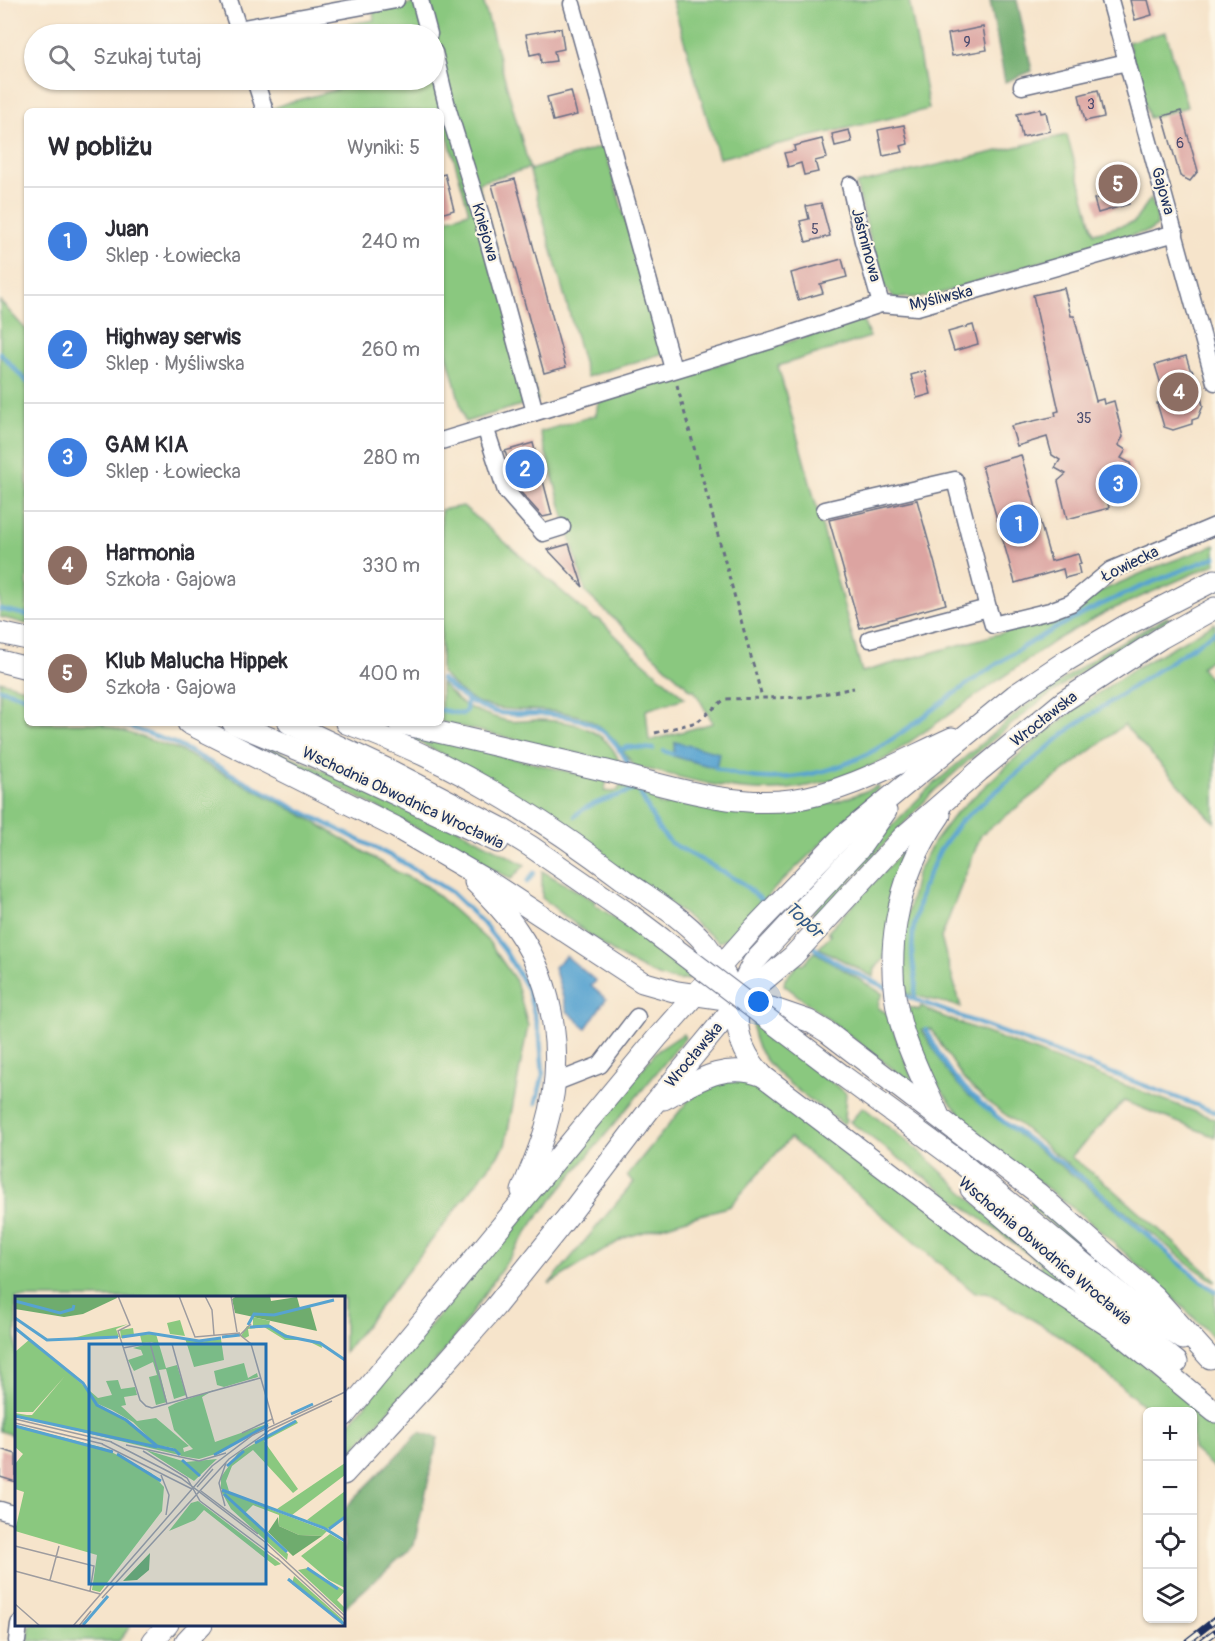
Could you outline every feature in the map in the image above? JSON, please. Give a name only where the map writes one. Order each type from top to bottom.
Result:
[{"type":"main road","name":"Wrocławska","points":[[345,1415],[515,1208],[695,995],[787,892],[843,836],[1015,695],[1125,626],[1215,580]]},
{"type":"main road","name":"Wrocławska","points":[[345,1473],[495,1307],[653,1105],[739,1001],[793,956],[903,837],[961,785],[1065,701],[1161,638],[1215,608]]},
{"type":"main road","points":[[0,633],[24,638]]},
{"type":"main road","points":[[0,661],[24,667]]},
{"type":"main road","points":[[194,726],[395,827],[534,910],[642,982],[659,988],[739,1001],[789,1014],[818,1026],[1039,1194],[1154,1296],[1212,1360]]},
{"type":"main road","name":"Wschodnia Obwodnica Wrocławia","points":[[240,726],[309,754],[572,875]]},
{"type":"main road","name":"Wschodnia Obwodnica Wrocławia","points":[[295,726],[393,772],[499,827],[632,916],[958,1161],[1140,1310],[1212,1360]]},
{"type":"main road","points":[[353,726],[422,754],[490,789],[543,821],[676,918],[703,941],[739,1001]]},
{"type":"main road","points":[[412,726],[673,787],[733,800],[756,802],[791,800],[831,792],[974,728]]},
{"type":"main road","points":[[939,1117],[904,1034],[895,1001],[892,951],[896,921],[910,871],[927,834],[961,785]]},
{"type":"main road","points":[[900,791],[859,849],[772,941],[753,963],[744,979],[737,1014],[739,1036],[751,1064],[763,1076],[1000,1256],[1115,1330],[1215,1413]]},
{"type":"main road","points":[[457,863],[505,913],[533,957],[551,1010],[556,1062],[554,1083],[546,1127],[515,1208]]},
{"type":"main road","points":[[653,1105],[709,1074],[742,1071],[763,1076]]},
{"type":"main road","name":"Wschodnia Obwodnica Wrocławia","points":[[879,1103],[949,1171],[1215,1395]]},
{"type":"main road","points":[[153,1641],[166,1626]]},
{"type":"main road","points":[[186,1641],[200,1626]]},
{"type":"street","points":[[229,0],[236,24]]},
{"type":"street","points":[[278,24],[396,0]]},
{"type":"street","points":[[420,0],[426,24]]},
{"type":"street","name":"Gajowa","points":[[1110,0],[1215,382]]},
{"type":"street","points":[[572,4],[673,369]]},
{"type":"street","points":[[1022,86],[1128,62]]},
{"type":"street","points":[[258,90],[264,108]]},
{"type":"street","name":"Kniejowa","points":[[443,90],[482,219],[535,412]]},
{"type":"street","name":"Jaśminowa","points":[[850,185],[881,304]]},
{"type":"street","name":"Myśliwska","points":[[444,440],[782,337],[881,304],[917,307],[1175,233]]},
{"type":"street","points":[[485,427],[506,491],[543,533],[562,527]]},
{"type":"street","points":[[825,510],[955,480],[988,608],[870,639]]},
{"type":"street","name":"Łowiecka","points":[[988,608],[993,625],[1050,611],[1071,603],[1111,570],[1215,526]]},
{"type":"street","points":[[554,1083],[600,1065],[637,1017]]},
{"type":"street","points":[[0,1510],[15,1515]]},
{"type":"street","points":[[17,1641],[19,1626]]},
{"type":"path","points":[[673,369],[762,697]]},
{"type":"path","points":[[655,733],[697,722],[725,699],[807,697],[854,688]]},
{"type":"green space","points":[[438,0],[483,0],[530,170],[604,146],[664,353],[587,377],[529,168],[478,183],[538,400],[465,422],[444,343],[444,220],[469,212],[444,122],[444,108],[274,108],[335,90],[444,90],[444,24],[351,24],[374,20],[373,10]]},
{"type":"green space","points":[[672,0],[909,0],[929,109],[719,158]]},
{"type":"green space","points":[[990,0],[1017,0],[1032,71],[1005,82]]},
{"type":"green space","points":[[1166,32],[1187,107],[1149,118],[1128,42]]},
{"type":"green space","points":[[1067,135],[1094,233],[1134,222],[1151,198],[1157,216],[1157,226],[1149,231],[1097,244],[929,297],[895,298],[882,284],[856,184]]},
{"type":"green space","points":[[0,301],[24,328],[24,623],[0,617]]},
{"type":"green space","points":[[862,319],[870,337],[778,366],[862,672],[1052,619],[1078,608],[1092,595],[1156,567],[1215,545],[1215,564],[1104,613],[1056,640],[885,759],[855,773],[822,783],[789,789],[756,790],[725,787],[634,766],[612,737],[590,720],[564,713],[495,708],[462,693],[444,676],[444,509],[463,506],[594,619],[599,619],[632,652],[685,698],[646,710],[649,741],[713,723],[694,690],[691,690],[586,593],[540,432],[596,415],[598,402]]},
{"type":"green space","points":[[1167,617],[1169,619],[1098,660],[1030,709],[977,753],[934,791],[817,916],[812,913],[928,789],[1023,708],[1100,654]]},
{"type":"green space","points":[[1215,623],[1215,656],[1201,667],[1215,686],[1215,823],[1124,725],[981,835],[941,938],[961,1007],[905,993],[900,951],[916,875],[933,843],[955,814],[1024,750],[1078,707],[1134,669]]},
{"type":"green space","points":[[0,681],[24,688],[24,726],[107,726],[177,749],[308,818],[397,872],[427,886],[489,942],[516,981],[528,1026],[505,1146],[345,1352],[345,1296],[15,1296],[15,1436],[0,1431]]},
{"type":"green space","points":[[444,686],[465,705],[511,722],[549,720],[586,728],[607,742],[620,764],[444,723]]},
{"type":"green space","points":[[393,729],[607,781],[604,791],[613,792],[618,790],[620,785],[653,793],[659,804],[666,806],[669,797],[749,812],[799,810],[824,805],[877,786],[879,788],[778,885],[729,938],[719,942],[669,903],[446,756]]},
{"type":"green space","points":[[246,737],[456,828],[525,865],[511,879]]},
{"type":"green space","points":[[920,834],[883,960],[875,968],[874,977],[819,948],[831,935],[828,932]]},
{"type":"green space","points":[[542,871],[595,901],[594,904],[628,927],[692,978],[676,980],[657,976],[614,953],[542,898]]},
{"type":"green space","points":[[815,952],[883,994],[878,1008],[887,1013],[915,1086],[784,985],[785,979],[799,963],[802,965]]},
{"type":"green space","points":[[921,1006],[936,1014],[1215,1119],[1215,1137],[1124,1101],[1071,1157],[1112,1188],[1215,1279],[1215,1282],[1189,1264],[1020,1125],[986,1101],[964,1080],[931,1029],[922,1030],[950,1076],[967,1094],[1089,1187],[1215,1293],[1215,1339],[1170,1294],[1107,1237],[999,1150],[957,1110],[939,1087],[919,1049],[907,1010],[909,1007],[919,1010]]},
{"type":"green space","points":[[753,1023],[846,1093],[844,1119],[847,1120],[843,1124],[786,1081],[772,1067],[761,1053],[755,1038]]},
{"type":"green space","points":[[683,1034],[685,1038],[536,1219],[447,1349],[345,1458],[345,1429],[656,1052]]},
{"type":"green space","points":[[738,1077],[767,1089],[1066,1305],[1215,1419],[1215,1469],[1197,1453],[1197,1407],[1145,1407],[1068,1341],[987,1292],[975,1293],[790,1138],[730,1206],[624,1238],[549,1284],[634,1182],[627,1176],[688,1101],[704,1087]]},
{"type":"green space","points":[[863,1107],[919,1151],[986,1213],[1126,1331],[1039,1268],[1042,1264],[850,1122]]},
{"type":"green space","points":[[1033,1202],[1077,1238],[1148,1305],[1029,1205]]},
{"type":"green space","points":[[420,1432],[438,1438],[414,1545],[345,1607],[345,1508]]},
{"type":"green space","points":[[30,1626],[130,1626],[119,1641],[28,1641]]},
{"type":"water","points":[[675,742],[719,753],[716,768],[673,756]]},
{"type":"water","points":[[566,956],[596,981],[591,986],[606,999],[586,1028],[567,1011],[554,967]]},
{"type":"building","points":[[1130,0],[1148,0],[1152,15],[1135,20]]},
{"type":"building","points":[[983,27],[987,50],[952,56],[948,34]]},
{"type":"building","points":[[561,28],[564,49],[554,51],[556,61],[541,63],[540,53],[530,55],[526,34]]},
{"type":"building","points":[[1098,90],[1104,117],[1085,121],[1079,95]]},
{"type":"building","points":[[571,91],[577,115],[553,121],[547,97]]},
{"type":"building","points":[[1040,109],[1041,113],[1046,112],[1050,131],[1022,137],[1017,114]]},
{"type":"building","points":[[1181,111],[1198,171],[1190,181],[1180,176],[1163,116]]},
{"type":"building","points":[[904,125],[908,144],[901,146],[903,152],[883,156],[878,130]]},
{"type":"building","points":[[849,130],[852,142],[835,146],[832,134]]},
{"type":"building","points":[[822,139],[827,158],[815,161],[818,172],[804,175],[801,163],[788,167],[784,153],[795,151],[794,146]]},
{"type":"building","points":[[444,174],[454,210],[444,213]]},
{"type":"building","points":[[1124,174],[1128,186],[1124,187],[1129,204],[1098,213],[1094,199],[1111,194],[1106,179]]},
{"type":"building","points":[[515,179],[566,367],[544,373],[492,185]]},
{"type":"building","points":[[821,203],[830,236],[806,242],[800,221],[809,219],[806,206]]},
{"type":"building","points":[[842,259],[847,277],[820,284],[823,293],[798,300],[791,273]]},
{"type":"building","points":[[1064,288],[1071,316],[1074,316],[1096,401],[1103,399],[1104,404],[1114,401],[1123,437],[1118,445],[1126,450],[1121,458],[1130,463],[1137,490],[1107,498],[1109,508],[1067,519],[1058,481],[1066,474],[1055,468],[1060,460],[1052,455],[1047,437],[1017,446],[1011,426],[1056,416],[1055,412],[1059,411],[1033,295]]},
{"type":"building","points":[[973,325],[978,344],[954,351],[948,332]]},
{"type":"building","points":[[1186,356],[1190,369],[1193,371],[1189,380],[1198,385],[1203,406],[1198,418],[1192,420],[1192,424],[1173,430],[1164,427],[1157,403],[1166,401],[1155,365]]},
{"type":"building","points":[[925,371],[931,394],[917,398],[911,375]]},
{"type":"building","points":[[533,443],[552,515],[543,517],[515,486],[505,451]]},
{"type":"building","points":[[1021,455],[1051,561],[1078,554],[1081,564],[1078,565],[1080,574],[1065,578],[1063,569],[1015,583],[982,466]]},
{"type":"building","points":[[917,500],[946,604],[860,628],[829,520]]},
{"type":"building","points":[[569,544],[583,587],[548,550]]},
{"type":"building","points":[[0,1449],[15,1454],[15,1482],[0,1477]]},
{"type":"waterway","name":"Topór","points":[[0,353],[24,379]]},
{"type":"waterway","points":[[716,768],[737,775],[781,778],[803,776],[846,764],[885,744],[995,665],[1063,624],[1127,593],[1215,557]]},
{"type":"waterway","points":[[0,609],[24,614]]},
{"type":"waterway","points":[[914,999],[916,982],[912,955],[913,931],[922,889],[940,850],[960,822],[1071,728],[1215,632]]},
{"type":"waterway","name":"Topór","points":[[444,682],[466,699],[496,712],[568,717],[593,725],[614,742],[630,769]]},
{"type":"waterway","points":[[0,689],[24,696]]},
{"type":"waterway","points":[[444,711],[462,714],[466,711],[467,701]]},
{"type":"waterway","points":[[126,726],[174,743],[289,805],[399,860],[450,891],[483,923],[505,951],[528,990],[540,1037],[543,1075],[536,1103]]},
{"type":"waterway","points":[[619,750],[629,747],[653,749]]},
{"type":"waterway","points":[[664,751],[672,754]]},
{"type":"waterway","name":"Topór","points":[[636,785],[659,830],[671,843],[741,882],[767,905]]},
{"type":"waterway","points":[[575,816],[587,807],[638,788]]},
{"type":"waterway","points":[[527,882],[534,873]]},
{"type":"waterway","name":"Topór","points":[[811,945],[837,963],[887,988]]},
{"type":"waterway","name":"Topór","points":[[903,995],[1215,1112]]},
{"type":"waterway","points":[[926,1030],[951,1073],[966,1090],[1001,1120],[1076,1173],[1215,1291]]},
{"type":"railway","points":[[1188,1641],[1215,1620]]},
{"type":"railway","points":[[1203,1641],[1215,1632]]},
{"type":"place","name":"Klub Malucha Hippek","points":[[1118,184]]},
{"type":"place","name":"Harmonia","points":[[1179,392]]},
{"type":"place","name":"Highway serwis","points":[[525,469]]},
{"type":"place","name":"GAM KIA","points":[[1118,484]]},
{"type":"place","name":"Juan","points":[[1019,524]]}]
